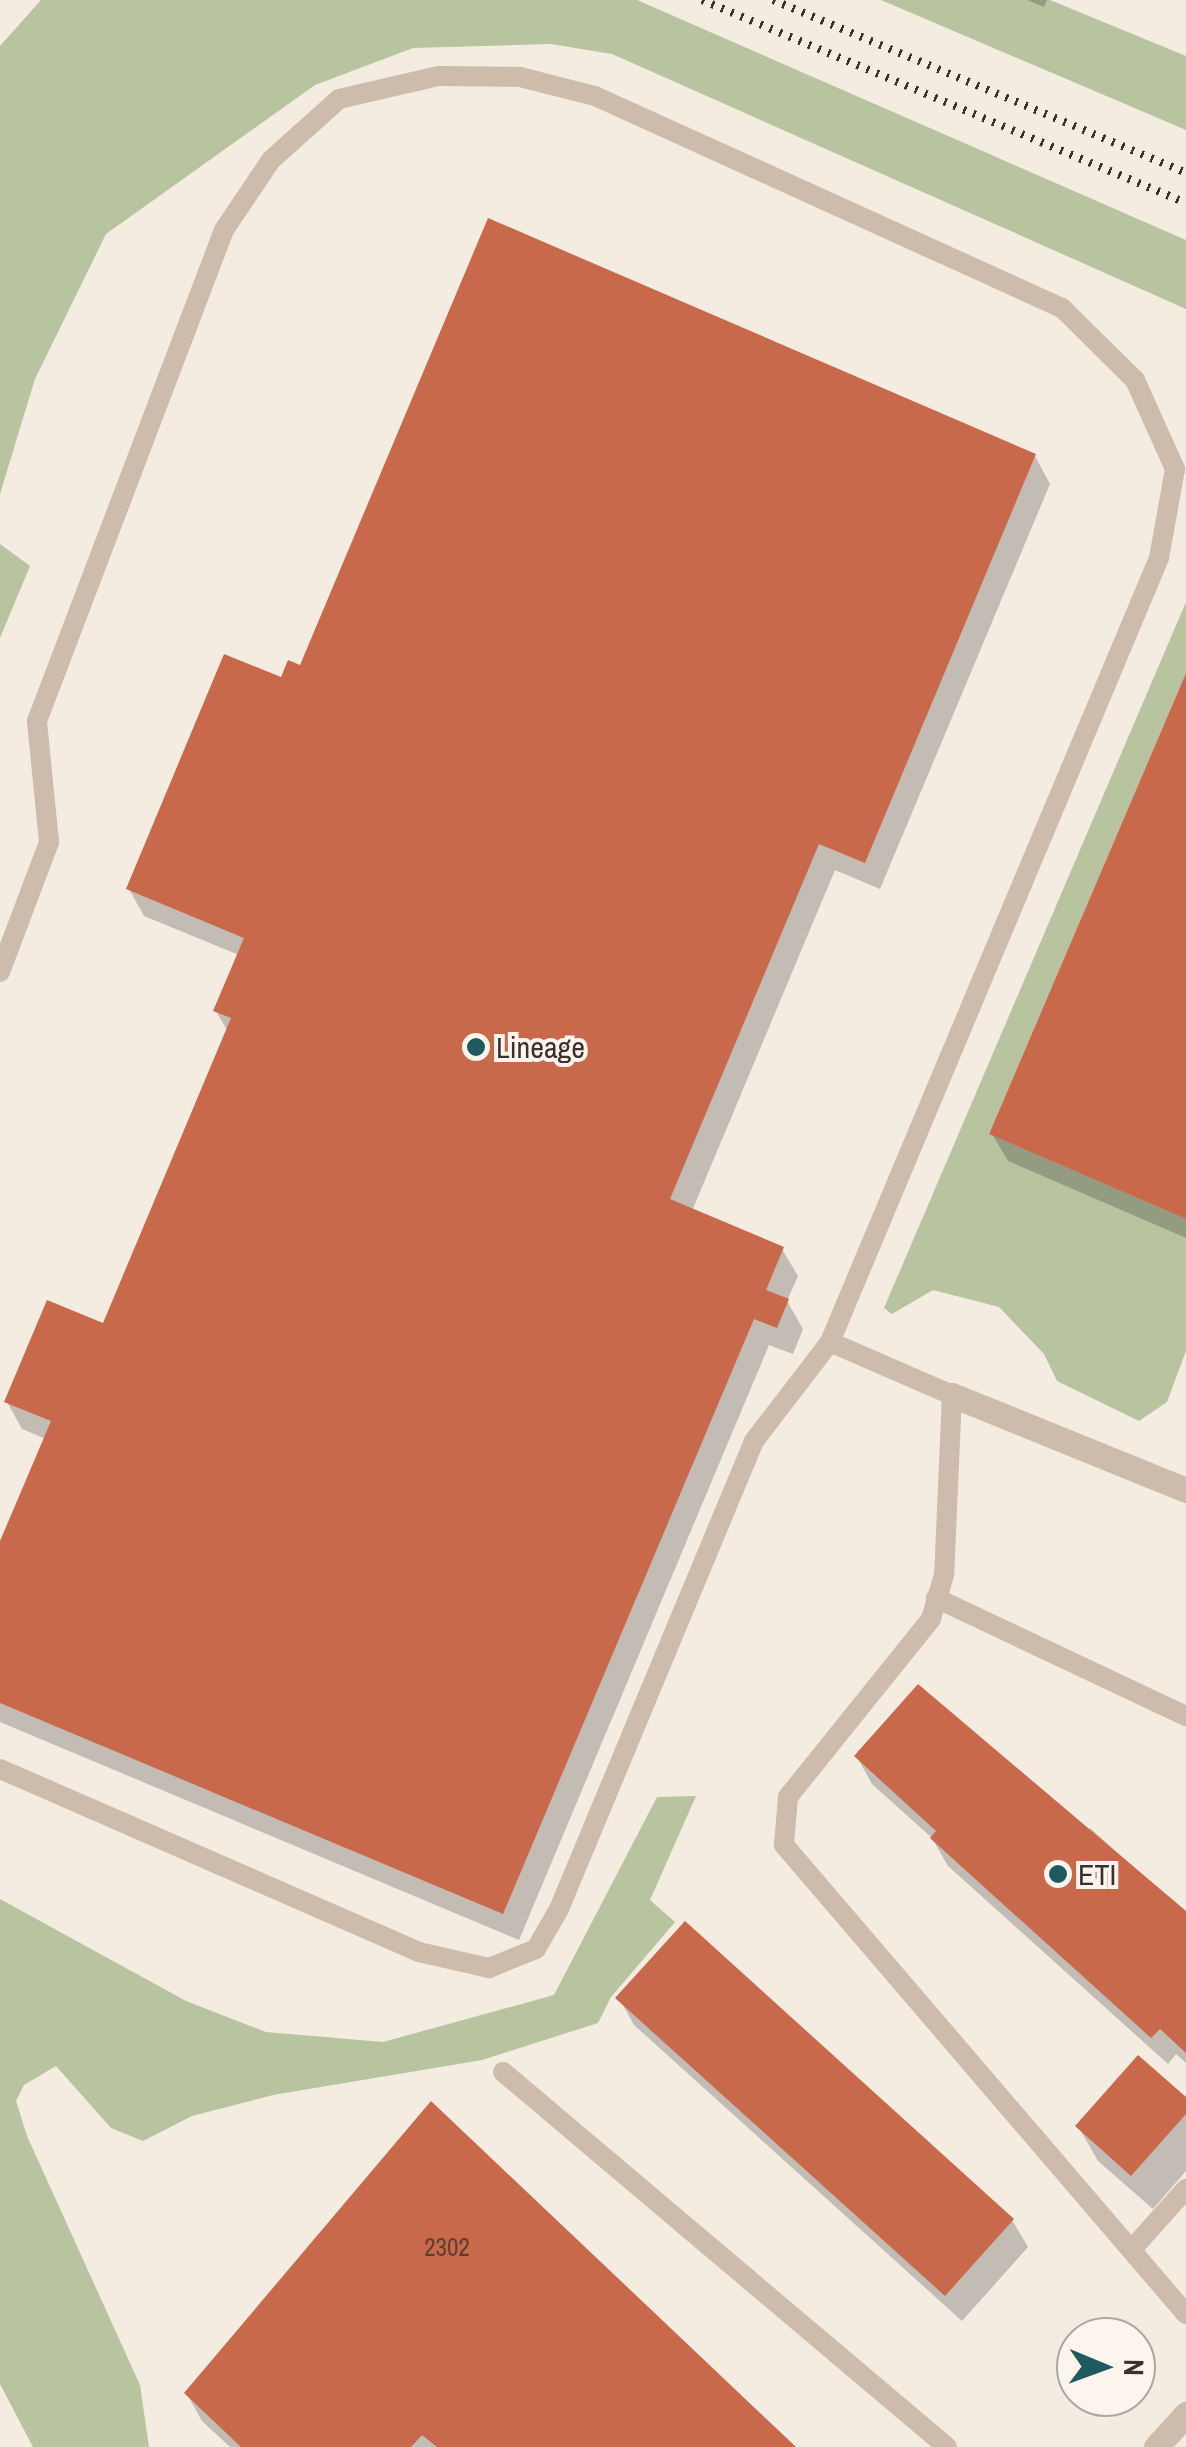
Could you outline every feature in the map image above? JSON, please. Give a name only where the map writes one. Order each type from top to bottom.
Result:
[{"type":"street","points":[[952,1395],[1186,1490]]},
{"type":"street","points":[[1156,2447],[1186,2414]]},
{"type":"lane","points":[[0,972],[48,842],[37,721],[224,230],[271,160],[338,99],[439,76],[520,77],[595,96],[1062,308],[1134,380],[1175,468],[1159,558],[830,1342],[754,1441],[559,1908],[536,1949],[489,1968],[418,1952],[0,1769]]},
{"type":"lane","points":[[830,1342],[952,1395],[944,1575],[931,1619],[788,1797],[784,1845],[1186,2314]]},
{"type":"lane","points":[[936,1598],[1186,1716]]},
{"type":"lane","points":[[502,2072],[948,2447]]},
{"type":"lane","points":[[1132,2250],[1186,2189]]},
{"type":"green space","points":[[41,0],[637,0],[1186,240],[1186,309],[612,54],[551,44],[413,48],[315,85],[106,234],[35,379],[0,494],[0,46]]},
{"type":"green space","points":[[881,0],[1050,0],[1186,56],[1186,130]]},
{"type":"green space","points":[[0,544],[30,566],[0,638]]},
{"type":"green space","points":[[1186,602],[1186,673],[989,1134],[1186,1219],[1186,1351],[1167,1402],[1139,1421],[1057,1381],[1044,1354],[999,1307],[933,1290],[892,1314],[884,1308]]},
{"type":"green space","points":[[696,1796],[650,1900],[675,1922],[611,1997],[598,2023],[482,2060],[273,2095],[192,2116],[143,2141],[111,2128],[56,2066],[24,2085],[16,2101],[27,2136],[140,2385],[149,2447],[33,2447],[0,2384],[0,1899],[186,2001],[266,2032],[383,2042],[554,1995],[657,1797]]},
{"type":"building","name":"Lineage","points":[[488,218],[1036,454],[865,863],[819,844],[670,1199],[784,1247],[766,1290],[789,1299],[777,1328],[754,1319],[503,1914],[0,1703],[0,1541],[51,1421],[4,1402],[47,1300],[103,1323],[231,1018],[213,1011],[244,938],[126,889],[224,654],[281,677],[288,660],[300,665]]},
{"type":"building","points":[[1186,673],[1186,1219],[989,1134]]},
{"type":"building","name":"ETI","points":[[918,1684],[1186,1911],[1186,2053],[1160,2029],[1151,2038],[930,1838],[936,1831],[854,1756]]},
{"type":"building","points":[[685,1921],[1014,2219],[945,2296],[615,1998]]},
{"type":"building","points":[[1138,2055],[1186,2097],[1186,2114],[1131,2176],[1075,2126]]},
{"type":"building","points":[[431,2101],[796,2447],[437,2447],[422,2435],[411,2447],[241,2447],[184,2393]]},
{"type":"railway","points":[[702,0],[1186,203]]},
{"type":"railway","points":[[773,0],[1186,173]]},
{"type":"place","name":"Lineage","points":[[476,1047]]},
{"type":"place","name":"ETI","points":[[1058,1874]]}]
